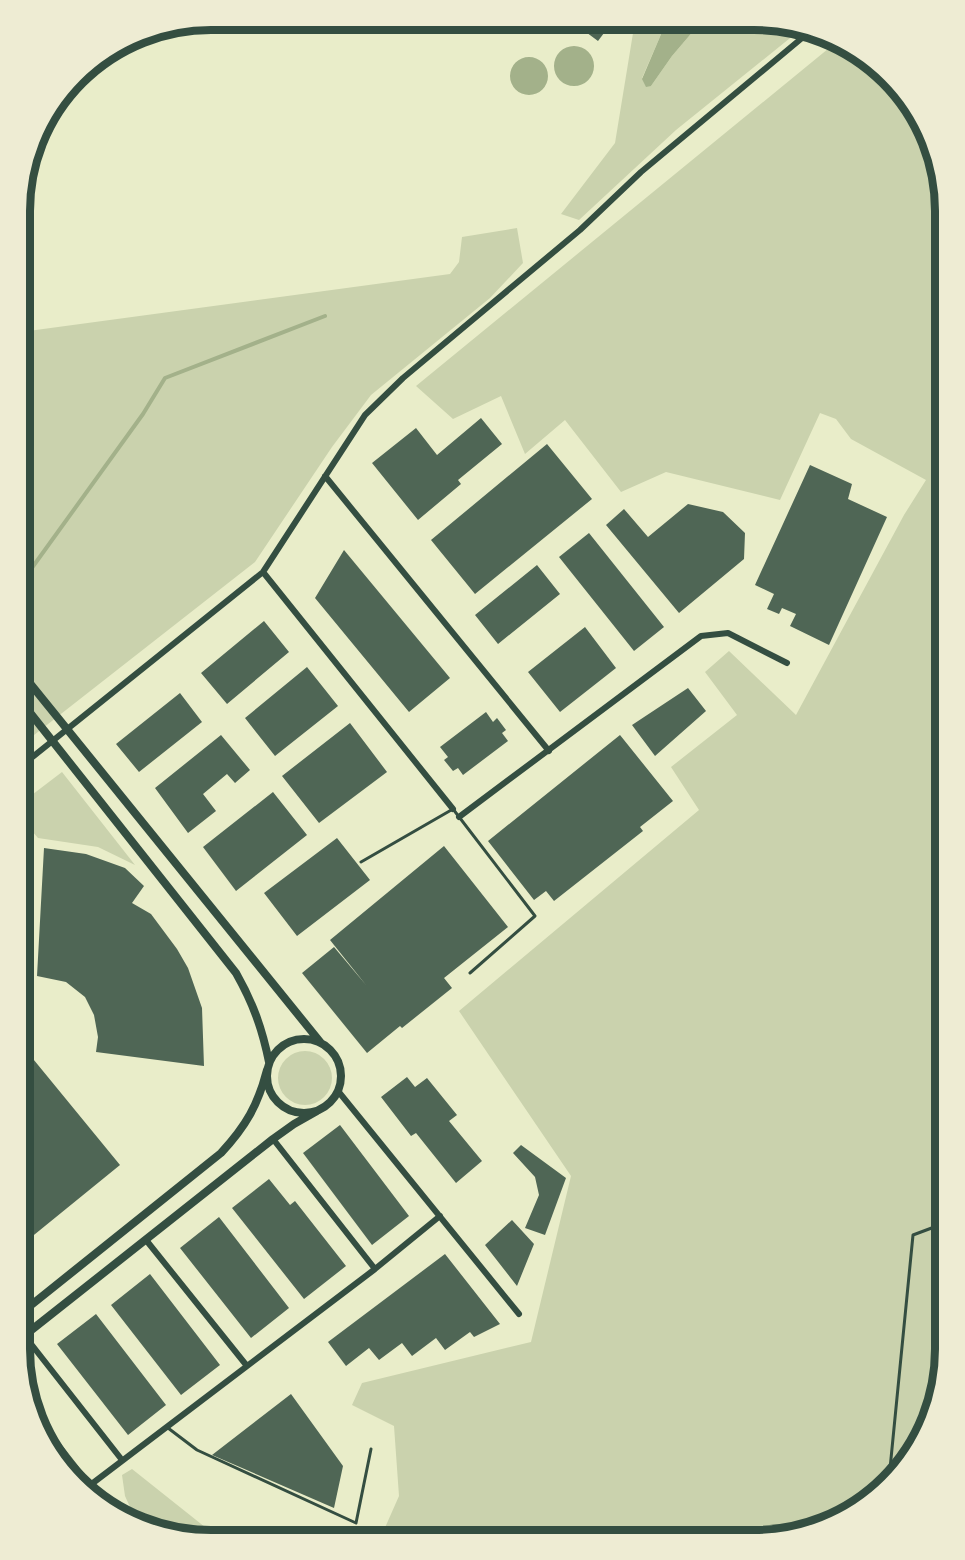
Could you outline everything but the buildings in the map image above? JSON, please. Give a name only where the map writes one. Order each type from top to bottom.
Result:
[{"type":"main road","points":[[30,684],[321,1043],[330,1050],[337,1059],[341,1080],[338,1091],[326,1107],[294,1124],[273,1139],[30,1331]]},
{"type":"main road","points":[[30,713],[236,973],[251,999],[259,1020],[268,1066],[269,1089],[274,1100],[283,1108],[294,1112],[306,1114],[317,1111]]},
{"type":"main road","points":[[30,1306],[221,1153],[241,1131],[252,1112],[275,1052],[291,1041],[309,1039],[321,1043]]},
{"type":"street","points":[[30,759],[263,572],[365,415],[402,378],[580,230],[641,172],[803,37]]},
{"type":"street","points":[[325,476],[549,751]]},
{"type":"street","points":[[263,572],[453,809]]},
{"type":"street","points":[[459,817],[701,636],[728,633],[786,663]]},
{"type":"street","points":[[338,1091],[519,1314]]},
{"type":"street","points":[[273,1139],[375,1269]]},
{"type":"street","points":[[91,1484],[375,1269],[440,1216]]},
{"type":"street","points":[[146,1240],[247,1366]]},
{"type":"street","points":[[30,1347],[122,1460]]},
{"type":"lane","points":[[361,862],[453,809],[535,916],[470,973]]},
{"type":"lane","points":[[890,1468],[913,1235],[935,1227]]},
{"type":"lane","points":[[167,1427],[197,1450],[356,1523],[371,1449]]},
{"type":"shaded area","points":[[634,30],[662,30],[642,78],[651,86],[694,30],[754,30],[794,35],[676,130],[579,220],[561,214],[615,143]]},
{"type":"shaded area","points":[[662,30],[694,30],[651,86],[646,87],[642,79]]},
{"type":"shaded area","points":[[574,46],[588,52],[594,66],[588,80],[574,86],[560,80],[554,66],[560,52]]},
{"type":"shaded area","points":[[830,47],[864,67],[882,83],[911,121],[921,142],[932,176],[935,211],[935,1361],[932,1384],[925,1407],[911,1440],[898,1459],[864,1493],[844,1506],[801,1524],[754,1530],[384,1530],[399,1496],[394,1426],[352,1405],[362,1383],[531,1342],[571,1176],[459,1011],[699,810],[671,767],[737,715],[705,672],[729,651],[796,715],[904,515],[926,480],[851,439],[836,419],[820,413],[780,500],[666,472],[621,492],[565,420],[525,454],[501,396],[453,419],[416,386]]},
{"type":"shaded area","points":[[529,57],[543,62],[548,76],[543,90],[529,95],[515,90],[510,76],[515,62]]},
{"type":"shaded area","points":[[517,228],[523,263],[490,298],[371,395],[332,447],[255,562],[30,738],[30,331],[450,274],[459,262],[462,237]]},
{"type":"shaded area","points":[[62,772],[135,865],[98,847],[38,838],[30,829],[30,796]]},
{"type":"shaded area","points":[[305,1051],[315,1053],[324,1059],[330,1068],[332,1078],[330,1088],[324,1097],[315,1103],[305,1105],[295,1103],[286,1097],[280,1088],[278,1078],[280,1068],[286,1059],[295,1053]]},
{"type":"shaded area","points":[[132,1469],[208,1530],[164,1524],[132,1511],[125,1496],[122,1475]]},
{"type":"waterway","points":[[30,571],[143,414],[165,378],[325,316]]}]
